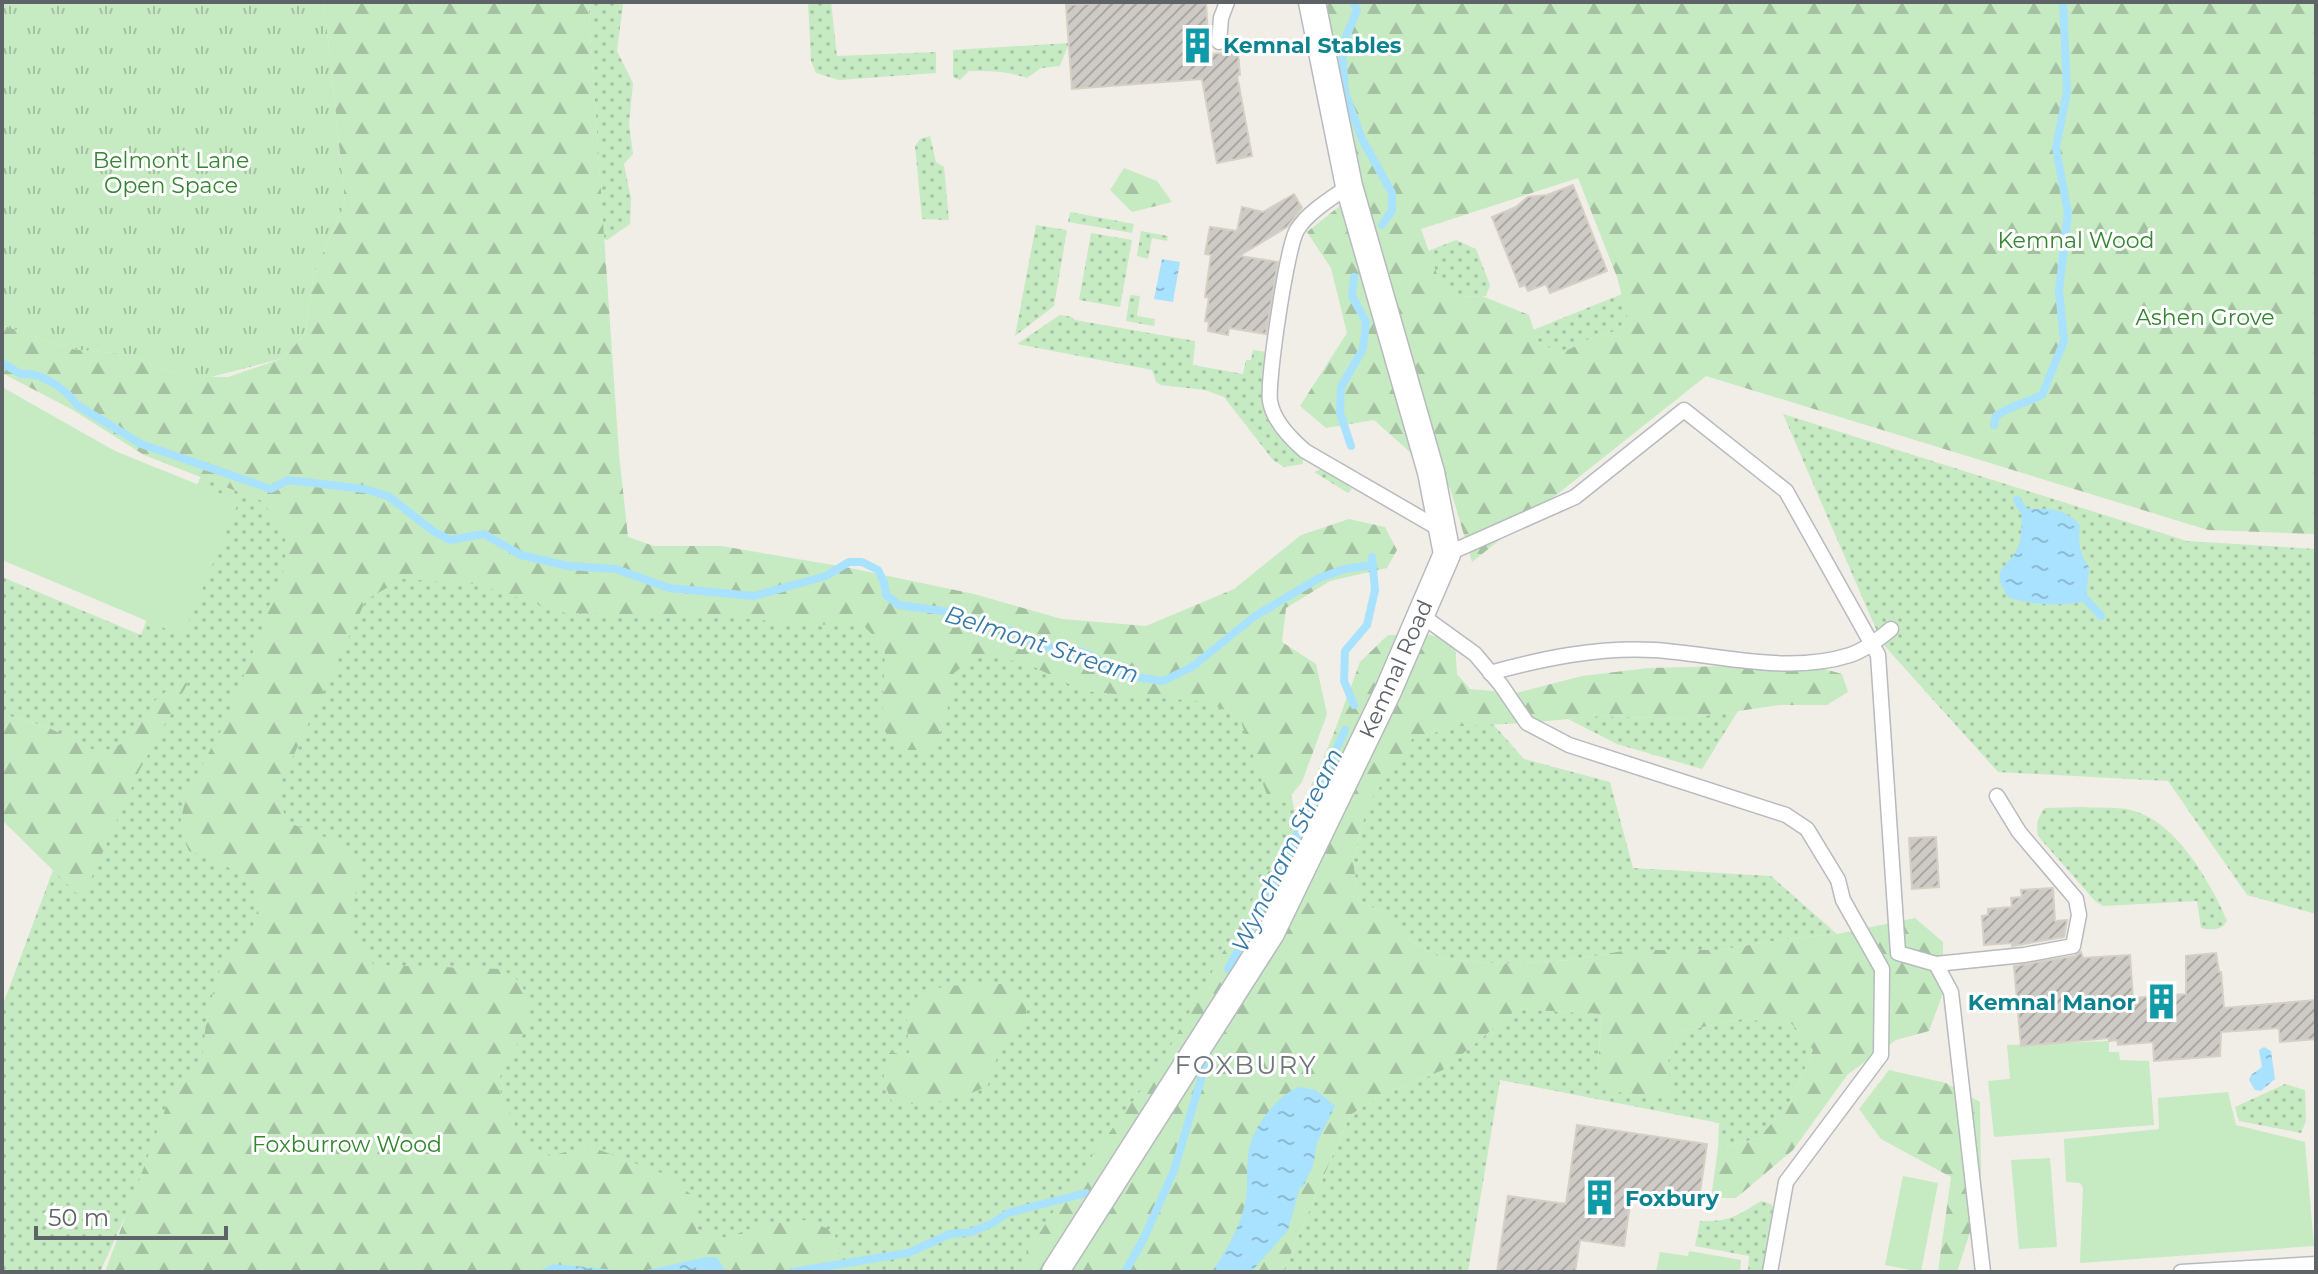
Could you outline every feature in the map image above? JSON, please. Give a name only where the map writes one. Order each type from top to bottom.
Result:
[{"type":"street","points":[[1312,2],[1349,186],[1431,472],[1445,542]]},
{"type":"street","name":"Kemnal Road","points":[[1055,1272],[1271,933],[1383,701],[1421,615],[1445,542]]},
{"type":"lane","points":[[1219,42],[1221,18],[1227,2]]},
{"type":"lane","points":[[1349,186],[1322,205],[1297,230],[1290,250],[1273,354],[1270,404],[1291,439],[1445,542],[1575,497],[1684,410],[1786,491],[1878,655],[1898,953],[1936,964],[2024,955],[2073,946],[2079,915],[2076,899],[2019,832],[1997,796]]},
{"type":"lane","points":[[1421,615],[1475,654],[1527,723],[1569,745],[1786,815],[1807,829],[1838,880],[1843,900],[1882,969],[1881,1055],[1786,1182],[1770,1272]]},
{"type":"lane","points":[[1490,673],[1567,655],[1606,650],[1654,650],[1787,662],[1850,655],[1891,629]]},
{"type":"lane","points":[[1936,964],[1951,992],[1983,1272]]},
{"type":"lane","points":[[2181,1272],[2316,1264]]},
{"type":"green space","name":"Belmont Lane Open Space","points":[[2,2],[324,2],[345,203],[314,273],[305,333],[284,358],[211,377],[183,377],[131,355],[72,349],[2,325]]},
{"type":"green space","name":"Foxburrow Wood","points":[[324,2],[588,2],[619,454],[628,537],[654,546],[721,546],[845,567],[974,594],[1062,619],[1146,626],[1234,589],[1301,535],[1349,519],[1385,527],[1397,550],[1387,568],[1330,581],[1286,608],[1282,642],[1316,664],[1327,714],[1302,782],[1285,803],[1268,798],[1239,716],[1206,702],[1083,691],[1028,664],[979,654],[954,673],[945,724],[930,750],[898,750],[882,727],[885,648],[864,626],[712,616],[565,613],[476,584],[402,579],[366,600],[277,791],[287,822],[350,847],[362,872],[353,904],[350,936],[374,965],[502,969],[522,983],[531,1018],[497,1083],[521,1139],[550,1156],[589,1146],[664,1174],[696,1198],[696,1231],[727,1238],[759,1225],[805,1220],[834,1231],[842,1263],[871,1272],[105,1272],[168,1102],[202,1059],[207,1014],[224,956],[250,936],[258,908],[254,881],[189,851],[179,828],[187,793],[226,721],[285,566],[285,535],[262,501],[144,455],[73,410],[2,373],[2,325],[72,349],[131,355],[183,377],[228,377],[284,358],[305,333],[314,273],[345,203]]},
{"type":"green space","points":[[588,2],[623,4],[617,51],[633,83],[629,124],[633,154],[624,164],[631,199],[630,224],[607,240],[604,239]]},
{"type":"green space","points":[[808,2],[831,2],[837,56],[936,52],[936,73],[839,80],[816,73],[811,61]]},
{"type":"green space","name":"Kemnal Wood","points":[[1307,2],[2316,2],[2316,534],[2208,530],[1706,376],[1472,562],[1450,488],[1374,420],[1326,428],[1300,406],[1347,333],[1331,268],[1307,232],[1361,189]],"holes":[[[1578,178],[1617,277],[1628,319],[1616,331],[1595,336],[1560,354],[1537,341],[1529,315],[1482,296],[1458,297],[1439,280],[1421,229]]]},
{"type":"green space","points":[[1069,43],[1060,66],[1041,68],[1027,78],[984,71],[969,71],[960,80],[953,77],[953,50]]},
{"type":"green space","points":[[930,136],[936,162],[944,167],[949,220],[922,219],[915,146],[920,139]]},
{"type":"green space","points":[[1124,168],[1157,181],[1172,202],[1132,212],[1110,190]]},
{"type":"green space","points":[[1070,212],[1134,224],[1132,233],[1068,222]]},
{"type":"green space","points":[[1036,225],[1067,230],[1054,306],[1015,336]]},
{"type":"green space","points":[[1141,231],[1168,236],[1167,241],[1152,238],[1148,259],[1137,256]]},
{"type":"green space","points":[[1091,233],[1132,240],[1120,307],[1079,300]]},
{"type":"green space","points":[[1456,240],[1476,249],[1490,285],[1486,296],[1458,297],[1438,280],[1428,251]]},
{"type":"green space","points":[[1622,294],[1628,319],[1616,331],[1595,336],[1560,354],[1537,341],[1533,330]]},
{"type":"green space","points":[[1130,295],[1140,296],[1137,316],[1155,319],[1154,326],[1126,321]]},
{"type":"green space","points":[[1060,315],[1195,341],[1193,365],[1243,374],[1246,360],[1251,360],[1253,350],[1268,352],[1264,397],[1303,455],[1303,464],[1284,467],[1273,460],[1224,397],[1205,390],[1161,385],[1156,382],[1152,370],[1017,344]]},
{"type":"green space","points":[[2,387],[115,451],[239,501],[183,636],[2,560]]},
{"type":"green space","points":[[1783,414],[2187,541],[2316,549],[2316,914],[2247,895],[2168,781],[1998,772],[1882,643]]},
{"type":"green space","name":"Foxburrow Wood","points":[[218,430],[490,573],[1126,641],[1216,706],[1239,716],[1281,752],[1318,912],[1053,1272],[260,1272],[125,1217],[100,1272],[2,1272],[2,1007],[97,752],[45,726],[2,714],[2,577],[141,635]]},
{"type":"green space","points":[[1323,468],[1352,489],[1348,493],[1314,472]]},
{"type":"green space","points":[[1388,635],[1431,635],[1455,643],[1457,674],[1470,689],[1516,693],[1582,676],[1649,668],[1807,664],[1842,674],[1848,692],[1827,705],[1780,705],[1683,719],[1599,716],[1461,726],[1413,738],[1367,806],[1353,861],[1359,901],[1380,911],[1410,940],[1441,958],[1500,964],[1571,960],[1628,950],[1719,950],[1837,934],[1915,918],[1943,942],[1943,993],[1929,1031],[1896,1040],[1848,1074],[1793,1150],[1736,1198],[1711,1198],[1718,1148],[1759,1138],[1790,1102],[1813,1050],[1792,1024],[1742,1019],[1683,1031],[1667,1063],[1674,1098],[1617,1092],[1597,1077],[1602,1014],[1517,1009],[1443,1070],[1381,1096],[1350,1115],[1283,1272],[1015,1272],[1067,1190],[1161,1063],[1292,829],[1332,738],[1360,662]]},
{"type":"green space","points":[[194,672],[139,771],[82,899],[2,820],[2,714],[45,726],[100,753],[126,742],[157,698]]},
{"type":"green space","points":[[1738,711],[1702,769],[1617,744],[1568,719],[1599,716],[1683,719]]},
{"type":"green space","points":[[1493,724],[1524,759],[1610,782],[1633,868],[1771,876],[1837,934],[1719,950],[1628,950],[1571,960],[1500,964],[1441,958],[1410,940],[1380,911],[1359,901],[1353,861],[1367,806],[1384,766],[1412,738],[1461,726]]},
{"type":"green space","points":[[2045,808],[2126,809],[2160,824],[2200,869],[2227,920],[2225,924],[2216,929],[2201,928],[2197,901],[2103,906],[2095,901],[2037,832],[2039,818]]},
{"type":"green space","points":[[967,984],[1015,984],[1026,1004],[1026,1031],[1002,1042],[988,1085],[942,1101],[893,1104],[883,1080],[889,1053],[909,1053],[906,1013],[922,990]]},
{"type":"green space","points":[[1517,1009],[1602,1014],[1597,1077],[1667,1063],[1683,1031],[1742,1019],[1792,1023],[1813,1050],[1790,1102],[1759,1138],[1718,1148],[1719,1123],[1500,1080],[1468,1272],[1283,1272],[1350,1115],[1381,1096],[1443,1070]]},
{"type":"green space","points":[[2109,1041],[2109,1052],[2119,1052],[2120,1060],[2149,1061],[2154,1125],[1994,1137],[1988,1081],[2010,1079],[2007,1045]]},
{"type":"green space","points":[[1889,1070],[1946,1083],[1980,1102],[1981,1176],[1975,1217],[1957,1272],[1938,1272],[1951,1177],[1881,1139],[1859,1109]]},
{"type":"green space","points":[[2285,1084],[2305,1090],[2306,1121],[2301,1133],[2239,1121],[2235,1107]]},
{"type":"green space","points":[[2228,1092],[2236,1125],[2305,1142],[2314,1246],[2080,1263],[2083,1188],[2080,1183],[2066,1182],[2064,1139],[2159,1129],[2158,1098]]},
{"type":"green space","points":[[2050,1158],[2057,1247],[2019,1249],[2011,1160]]},
{"type":"green space","points":[[1903,1176],[1938,1183],[1921,1272],[1885,1265]]},
{"type":"green space","points":[[1761,1201],[1771,1204],[1777,1214],[1767,1272],[1748,1272],[1749,1256],[1695,1246],[1700,1221],[1732,1217]]},
{"type":"green space","points":[[1689,1251],[1741,1260],[1740,1272],[1656,1272],[1660,1252],[1688,1256]]},
{"type":"water","points":[[1162,259],[1180,262],[1173,302],[1154,299]]},
{"type":"water","points":[[2022,508],[2060,511],[2080,525],[2080,547],[2089,567],[2086,600],[2047,604],[2008,597],[2000,574],[2018,547]]},
{"type":"water","points":[[2264,1047],[2271,1051],[2275,1079],[2261,1091],[2255,1090],[2249,1080],[2262,1067],[2259,1050]]},
{"type":"water","points":[[1298,1087],[1316,1090],[1335,1106],[1317,1143],[1313,1166],[1303,1187],[1300,1187],[1288,1230],[1251,1272],[1212,1272],[1230,1243],[1243,1211],[1249,1149],[1256,1131],[1274,1105]]},
{"type":"water","points":[[716,1257],[727,1272],[638,1272]]},
{"type":"water","points":[[553,1264],[638,1272],[537,1272]]},
{"type":"building","points":[[1206,2],[1209,54],[1238,52],[1240,75],[1237,75],[1252,156],[1217,163],[1202,79],[1072,89],[1066,5]]},
{"type":"building","points":[[1573,185],[1607,271],[1550,293],[1546,284],[1528,291],[1525,285],[1520,287],[1492,217],[1516,207],[1528,197],[1547,195]]},
{"type":"building","points":[[1294,194],[1302,208],[1287,227],[1239,256],[1278,262],[1266,334],[1229,328],[1228,335],[1208,331],[1209,322],[1205,321],[1209,298],[1205,297],[1211,255],[1205,254],[1210,227],[1237,231],[1242,207],[1263,212]]},
{"type":"building","points":[[1936,837],[1939,887],[1912,889],[1909,838]]},
{"type":"building","points":[[2053,888],[2055,921],[2067,920],[2064,937],[2012,946],[2012,943],[1984,945],[1982,916],[1988,915],[1988,909],[2012,907],[2011,898],[2022,897],[2021,890]]},
{"type":"building","points":[[2081,952],[2083,958],[2130,955],[2133,998],[2186,994],[2186,956],[2216,953],[2224,1008],[2316,1000],[2316,1039],[2280,1042],[2279,1028],[2221,1032],[2220,1056],[2154,1061],[2153,1042],[2118,1045],[2117,1040],[2109,1041],[2109,1038],[2021,1046],[2014,966],[2075,956]]},
{"type":"building","name":"Foxbury","points":[[1577,1125],[1707,1144],[1699,1199],[1632,1190],[1624,1246],[1580,1240],[1575,1272],[1497,1272],[1508,1196],[1566,1204]]},
{"type":"waterway","name":"Wyncham Stream","points":[[1353,2],[1357,10],[1342,47],[1345,93],[1362,139],[1392,193],[1392,211],[1382,225]]},
{"type":"waterway","points":[[1994,425],[1996,416],[2042,395],[2064,341],[2059,290],[2068,213],[2056,148],[2067,91],[2063,2]]},
{"type":"waterway","name":"Wyncham Stream","points":[[1351,446],[1340,413],[1341,387],[1363,349],[1366,322],[1352,296],[1354,277]]},
{"type":"waterway","name":"Belmont Stream","points":[[2,363],[21,374],[36,375],[52,382],[77,405],[141,444],[271,489],[288,480],[364,489],[388,496],[433,531],[450,540],[484,534],[521,555],[568,566],[616,569],[669,588],[754,596],[826,576],[849,562],[862,562],[878,570],[886,595],[899,605],[950,612],[1012,631],[1032,643],[1076,650],[1122,675],[1163,681],[1192,667],[1255,616],[1319,578],[1345,569],[1373,565]]},
{"type":"waterway","points":[[2017,500],[2027,516]]},
{"type":"waterway","name":"Wyncham Stream","points":[[1354,705],[1344,681],[1345,651],[1367,625],[1375,590],[1372,557]]},
{"type":"waterway","points":[[2080,593],[2101,616]]},
{"type":"waterway","name":"Wyncham Stream","points":[[1228,969],[1275,882],[1345,730]]},
{"type":"waterway","name":"Wyncham Stream","points":[[1174,1170],[1208,1056]]},
{"type":"waterway","name":"Wyncham Stream","points":[[1125,1272],[1175,1168]]},
{"type":"waterway","points":[[792,1272],[908,1253],[950,1234],[971,1232],[1008,1213],[1086,1193]]},
{"type":"place","name":"Kemnal Stables","points":[[1197,45]]},
{"type":"place","name":"Kemnal Manor","points":[[2162,1002]]},
{"type":"place","name":"Foxbury","points":[[1599,1198]]},
{"type":"district","name":"FOXBURY","points":[[1246,1065]]},
{"type":"park label","name":"Ashen Grove","points":[[2205,317]]}]
